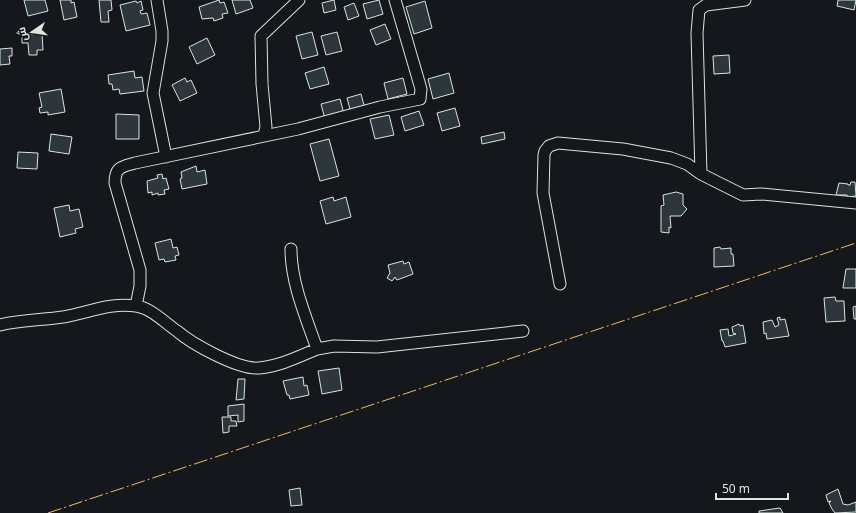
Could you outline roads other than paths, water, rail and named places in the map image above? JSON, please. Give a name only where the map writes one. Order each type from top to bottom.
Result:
[{"type":"street","points":[[157,0],[162,31],[162,41],[153,93],[166,157]]},
{"type":"street","points":[[264,135],[266,127],[262,84],[261,36],[299,0]]},
{"type":"street","points":[[136,306],[140,286],[140,270],[115,183],[115,173],[119,168],[420,99],[421,89],[395,0]]},
{"type":"street","points":[[701,174],[697,33],[699,10],[706,5],[745,0]]},
{"type":"street","points":[[560,284],[543,193],[544,155],[549,146],[558,143],[588,145],[671,158],[687,164],[701,174],[743,195],[761,194],[856,202]]},
{"type":"street","points":[[291,249],[291,264],[295,280],[317,349]]},
{"type":"street","points":[[0,325],[65,316],[111,307],[136,306],[150,310],[190,342],[231,361],[258,368],[287,363],[317,349],[334,346],[377,347],[523,331]]}]
